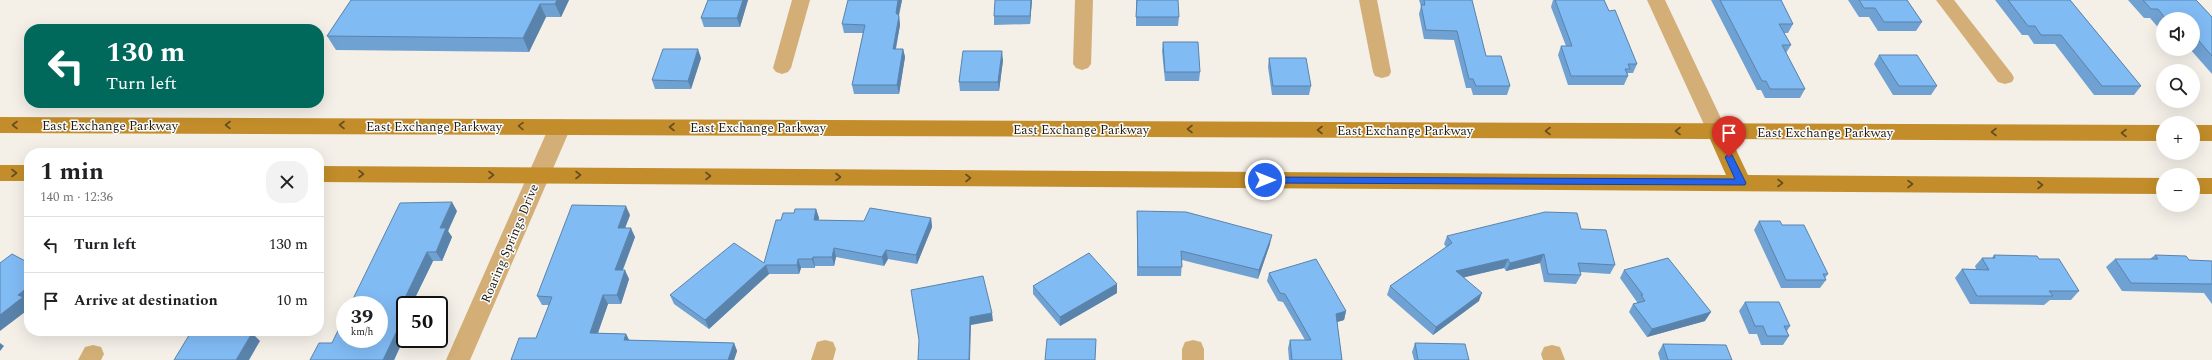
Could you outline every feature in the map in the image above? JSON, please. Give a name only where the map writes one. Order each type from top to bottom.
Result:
[{"type":"main road","name":"East Exchange Parkway","points":[[0,125],[2156,133]]},
{"type":"main road","points":[[1717,131],[1741,183]]},
{"type":"main road","points":[[2200,133],[2212,133]]},
{"type":"main road","points":[[0,173],[24,173]]},
{"type":"main road","points":[[324,174],[2156,186]]},
{"type":"main road","points":[[2200,186],[2212,186]]},
{"type":"street","points":[[782,68],[800,0]]},
{"type":"street","points":[[1082,64],[1084,0]]},
{"type":"street","points":[[1368,0],[1382,72]]},
{"type":"street","points":[[1656,0],[1717,131]]},
{"type":"street","points":[[1945,0],[2005,78]]},
{"type":"street","name":"Roaring Springs Drive","points":[[458,360],[560,127]]},
{"type":"building","points":[[351,0],[557,0],[555,4],[540,4],[523,38],[327,36]]},
{"type":"building","points":[[708,0],[743,0],[737,18],[701,18]]},
{"type":"building","points":[[848,0],[898,0],[896,13],[899,16],[893,49],[903,49],[897,85],[852,85],[865,25],[842,24]]},
{"type":"building","points":[[995,0],[1031,0],[1030,16],[994,16]]},
{"type":"building","points":[[1137,0],[1178,0],[1179,17],[1136,17]]},
{"type":"building","points":[[1424,0],[1472,0],[1486,56],[1501,56],[1510,86],[1476,86],[1473,79],[1469,79],[1457,31],[1426,30],[1421,5],[1425,5]]},
{"type":"building","points":[[1555,0],[1604,0],[1609,11],[1615,10],[1637,64],[1628,64],[1630,69],[1625,69],[1628,76],[1571,76],[1561,46],[1572,46]]},
{"type":"building","points":[[1720,0],[1781,0],[1793,24],[1779,24],[1791,45],[1782,45],[1805,89],[1770,89],[1766,81],[1762,81]]},
{"type":"building","points":[[1859,0],[1907,0],[1922,22],[1884,22],[1875,8],[1864,8]]},
{"type":"building","points":[[2008,0],[2070,0],[2141,86],[2102,86],[2061,35],[2041,35],[2035,26],[2028,26]]},
{"type":"building","points":[[2143,0],[2196,0],[2212,17],[2212,56],[2200,42],[2200,12],[2160,12],[2158,9],[2151,9]]},
{"type":"building","points":[[1163,42],[1198,42],[1200,72],[1165,72]]},
{"type":"building","points":[[663,49],[698,49],[688,81],[652,80]]},
{"type":"building","points":[[963,51],[1002,51],[998,82],[959,82]]},
{"type":"building","points":[[1879,55],[1917,55],[1937,86],[1899,86]]},
{"type":"building","points":[[1269,58],[1306,58],[1311,86],[1273,86]]},
{"type":"building","points":[[452,202],[440,228],[446,228],[436,252],[427,252],[406,296],[396,296],[396,333],[383,360],[310,360],[319,343],[332,343],[336,335],[336,348],[388,348],[388,296],[354,296],[400,203]]},
{"type":"building","points":[[572,205],[626,206],[618,228],[631,228],[615,270],[625,270],[617,295],[603,295],[590,333],[626,334],[624,340],[734,343],[728,360],[511,360],[519,338],[536,338],[552,297],[537,296]]},
{"type":"building","points":[[870,208],[931,218],[916,255],[886,250],[882,257],[834,248],[832,257],[798,259],[797,265],[766,265],[705,320],[670,295],[734,243],[764,263],[776,220],[781,220],[783,213],[794,213],[795,209],[816,209],[814,220],[864,221]]},
{"type":"building","points":[[1137,211],[1186,212],[1272,235],[1259,270],[1181,251],[1182,267],[1138,267]]},
{"type":"building","points":[[1545,212],[1577,213],[1581,229],[1606,230],[1615,265],[1578,263],[1581,275],[1548,274],[1544,254],[1510,263],[1508,259],[1456,271],[1482,293],[1436,327],[1390,286],[1452,243],[1447,236]]},
{"type":"building","points":[[1759,221],[1780,221],[1782,225],[1804,225],[1828,274],[1823,274],[1826,280],[1786,280]]},
{"type":"building","points":[[1089,253],[1117,284],[1060,317],[1033,286]]},
{"type":"building","points":[[12,254],[24,260],[24,290],[18,295],[23,297],[0,315],[0,263]]},
{"type":"building","points":[[1994,255],[2037,256],[2039,259],[2059,259],[2079,291],[2049,291],[2053,296],[1977,296],[1962,269],[1989,270],[1982,258],[1995,258]]},
{"type":"building","points":[[2155,255],[2186,256],[2189,260],[2212,261],[2212,284],[2131,283],[2115,259],[2158,259]]},
{"type":"building","points":[[1668,258],[1711,312],[1652,329],[1633,304],[1645,301],[1641,295],[1643,295],[1624,270]]},
{"type":"building","points":[[1316,259],[1346,311],[1336,314],[1342,360],[1292,360],[1290,340],[1311,340],[1285,294],[1280,293],[1269,273]]},
{"type":"building","points":[[983,276],[992,313],[970,317],[969,360],[918,360],[919,340],[911,290]]},
{"type":"building","points":[[1745,302],[1779,302],[1790,326],[1784,326],[1789,336],[1767,336],[1763,326],[1755,326]]},
{"type":"building","points":[[189,336],[250,336],[236,360],[174,360]]},
{"type":"building","points":[[1047,339],[1096,339],[1095,360],[1045,360]]},
{"type":"building","points":[[1415,343],[1465,344],[1469,360],[1418,360]]},
{"type":"building","points":[[1663,344],[1726,345],[1732,360],[1668,360]]},
{"type":"route","points":[[1265,180],[1741,183],[1729,157]]}]
